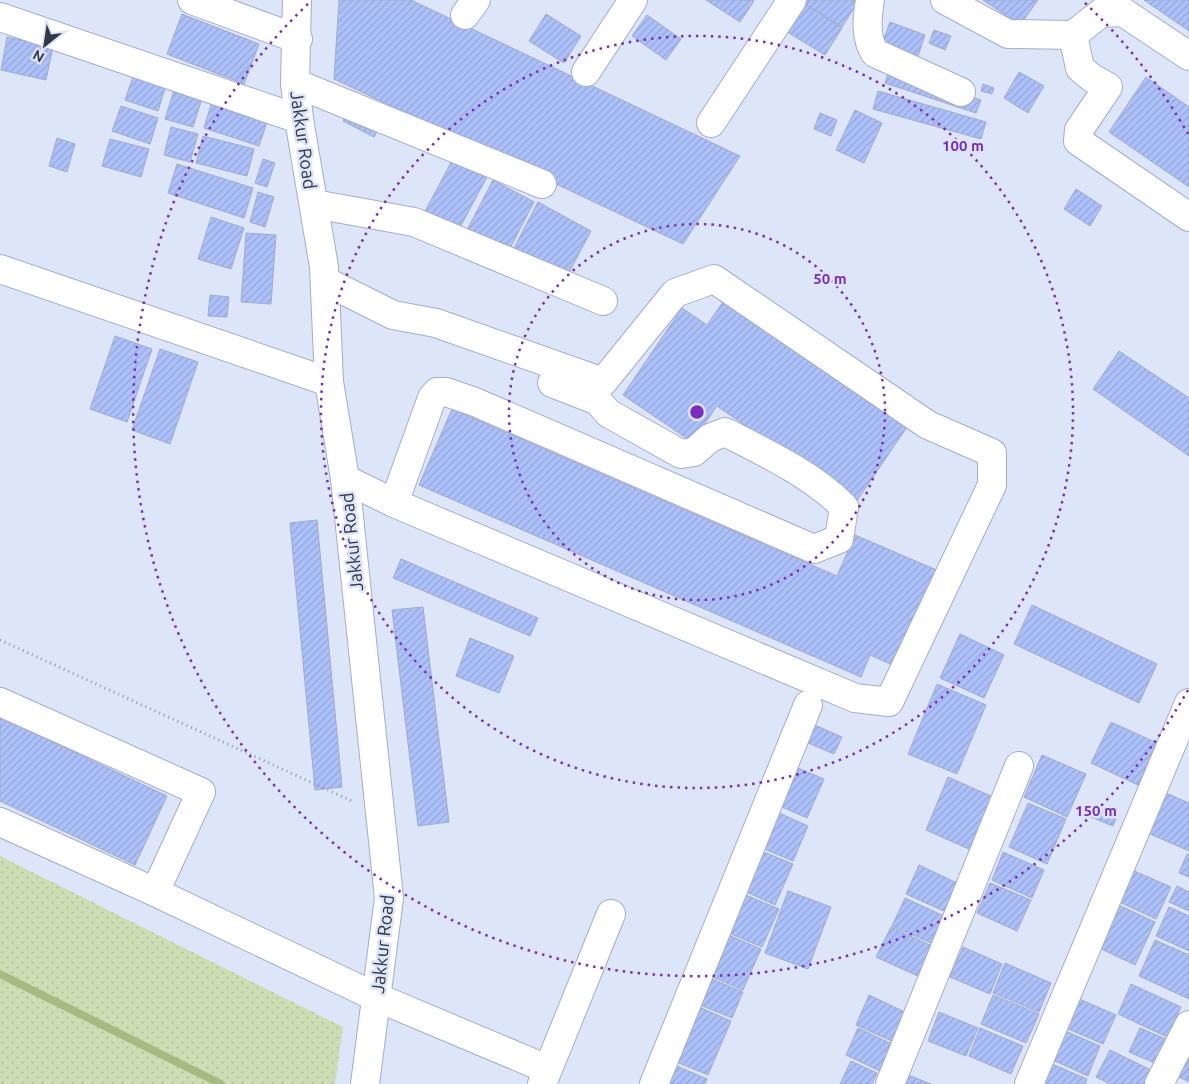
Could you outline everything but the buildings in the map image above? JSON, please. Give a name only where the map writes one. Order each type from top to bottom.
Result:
[{"type":"street","points":[[192,0],[298,39]]},
{"type":"street","name":"Jakkur Road","points":[[298,0],[296,83],[299,119],[324,267],[329,382],[345,479],[389,898],[365,1084]]},
{"type":"street","points":[[586,72],[633,0]]},
{"type":"street","points":[[711,123],[792,0]]},
{"type":"street","points":[[870,0],[867,14],[869,44],[875,53],[961,92]]},
{"type":"street","points":[[945,0],[1008,34],[1073,35],[1101,13],[1123,12],[1189,56]]},
{"type":"street","points":[[0,17],[299,119]]},
{"type":"street","points":[[1073,35],[1080,68],[1092,78],[1108,87],[1079,130],[1078,141],[1189,217]]},
{"type":"street","points":[[296,83],[542,184]]},
{"type":"street","points":[[314,204],[414,222],[603,302]]},
{"type":"street","points":[[0,268],[329,382]]},
{"type":"street","points":[[345,479],[394,503],[855,698],[888,702],[992,485],[992,453],[928,425],[714,279],[675,293],[603,382],[436,323],[393,315]]},
{"type":"street","points":[[325,282],[439,338],[598,401],[608,413],[681,454],[694,452],[710,438],[725,432],[757,448],[828,491],[844,507],[839,539],[814,549],[475,402],[446,392],[438,392],[432,398],[394,503]]},
{"type":"street","points":[[0,702],[201,792],[156,892]]},
{"type":"street","points":[[1029,1084],[1189,704]]},
{"type":"street","points":[[654,1084],[808,705]]},
{"type":"street","points":[[890,1084],[1019,766]]},
{"type":"street","points":[[0,822],[156,892],[545,1077],[611,914]]},
{"type":"street","points":[[1159,1084],[1189,1025]]},
{"type":"path","points":[[0,640],[380,814]]},
{"type":"green space","points":[[0,856],[343,1027],[335,1084],[0,1084]]},
{"type":"waterway","points":[[0,974],[221,1084]]}]
